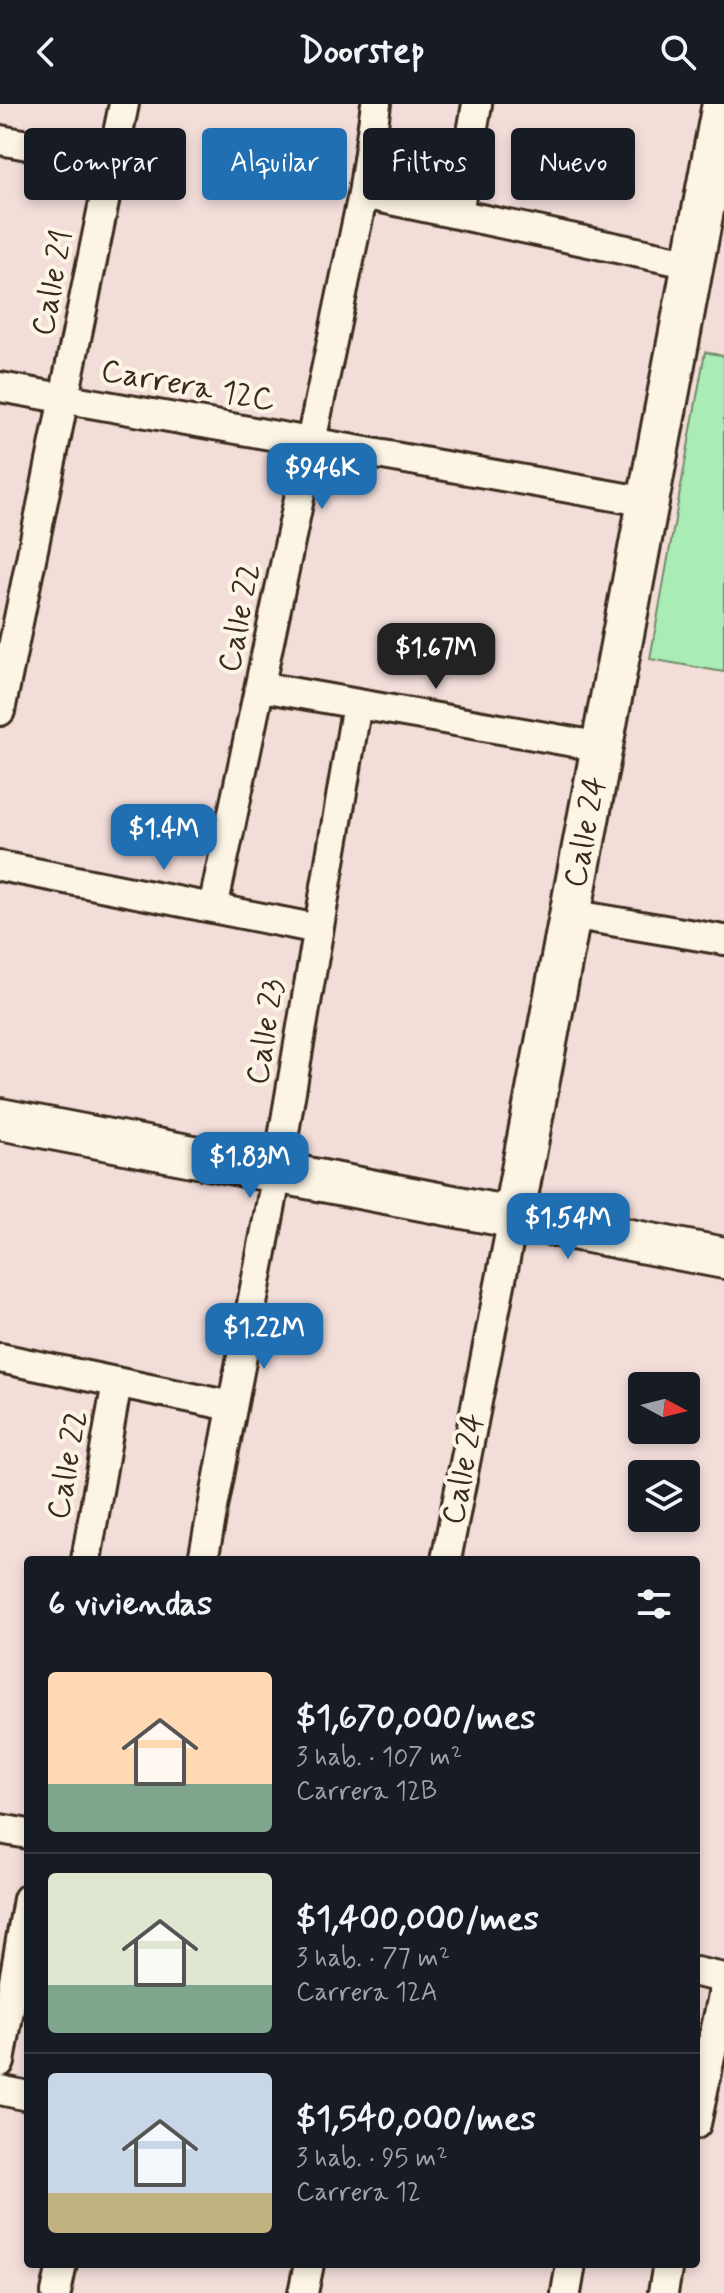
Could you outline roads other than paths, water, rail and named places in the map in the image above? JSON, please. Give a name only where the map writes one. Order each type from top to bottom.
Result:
[{"type":"street","name":"Calle 21","points":[[119,128],[124,104]]},
{"type":"street","name":"Calle 22","points":[[373,128],[376,104]]},
{"type":"street","points":[[458,213],[477,104]]},
{"type":"street","name":"Calle 24","points":[[447,1556],[723,104]]},
{"type":"street","points":[[0,140],[24,144]]},
{"type":"street","name":"Calle 22","points":[[213,908],[262,687],[309,442],[363,194]]},
{"type":"street","name":"Calle 21","points":[[0,711],[7,644],[65,398],[104,200]]},
{"type":"street","points":[[393,200],[692,264]]},
{"type":"street","name":"Carrera 12C","points":[[0,387],[648,502]]},
{"type":"street","points":[[262,687],[602,747]]},
{"type":"street","name":"Calle 23","points":[[204,1556],[277,1173],[357,704]]},
{"type":"street","points":[[0,866],[318,929]]},
{"type":"street","points":[[570,914],[724,940]]},
{"type":"street","points":[[0,1119],[724,1258]]},
{"type":"street","points":[[0,1358],[231,1406]]},
{"type":"street","name":"Calle 22","points":[[87,1556],[117,1382]]},
{"type":"street","points":[[0,1829],[24,1833]]},
{"type":"street","points":[[0,2062],[24,1922]]},
{"type":"street","points":[[700,1973],[724,1978]]},
{"type":"street","points":[[700,2105],[724,1990]]},
{"type":"street","points":[[0,2090],[24,2095]]},
{"type":"street","points":[[56,2293],[61,2268]]},
{"type":"street","points":[[303,2293],[308,2268]]},
{"type":"street","points":[[566,2293],[570,2268]]},
{"type":"street","points":[[663,2293],[667,2268]]}]
